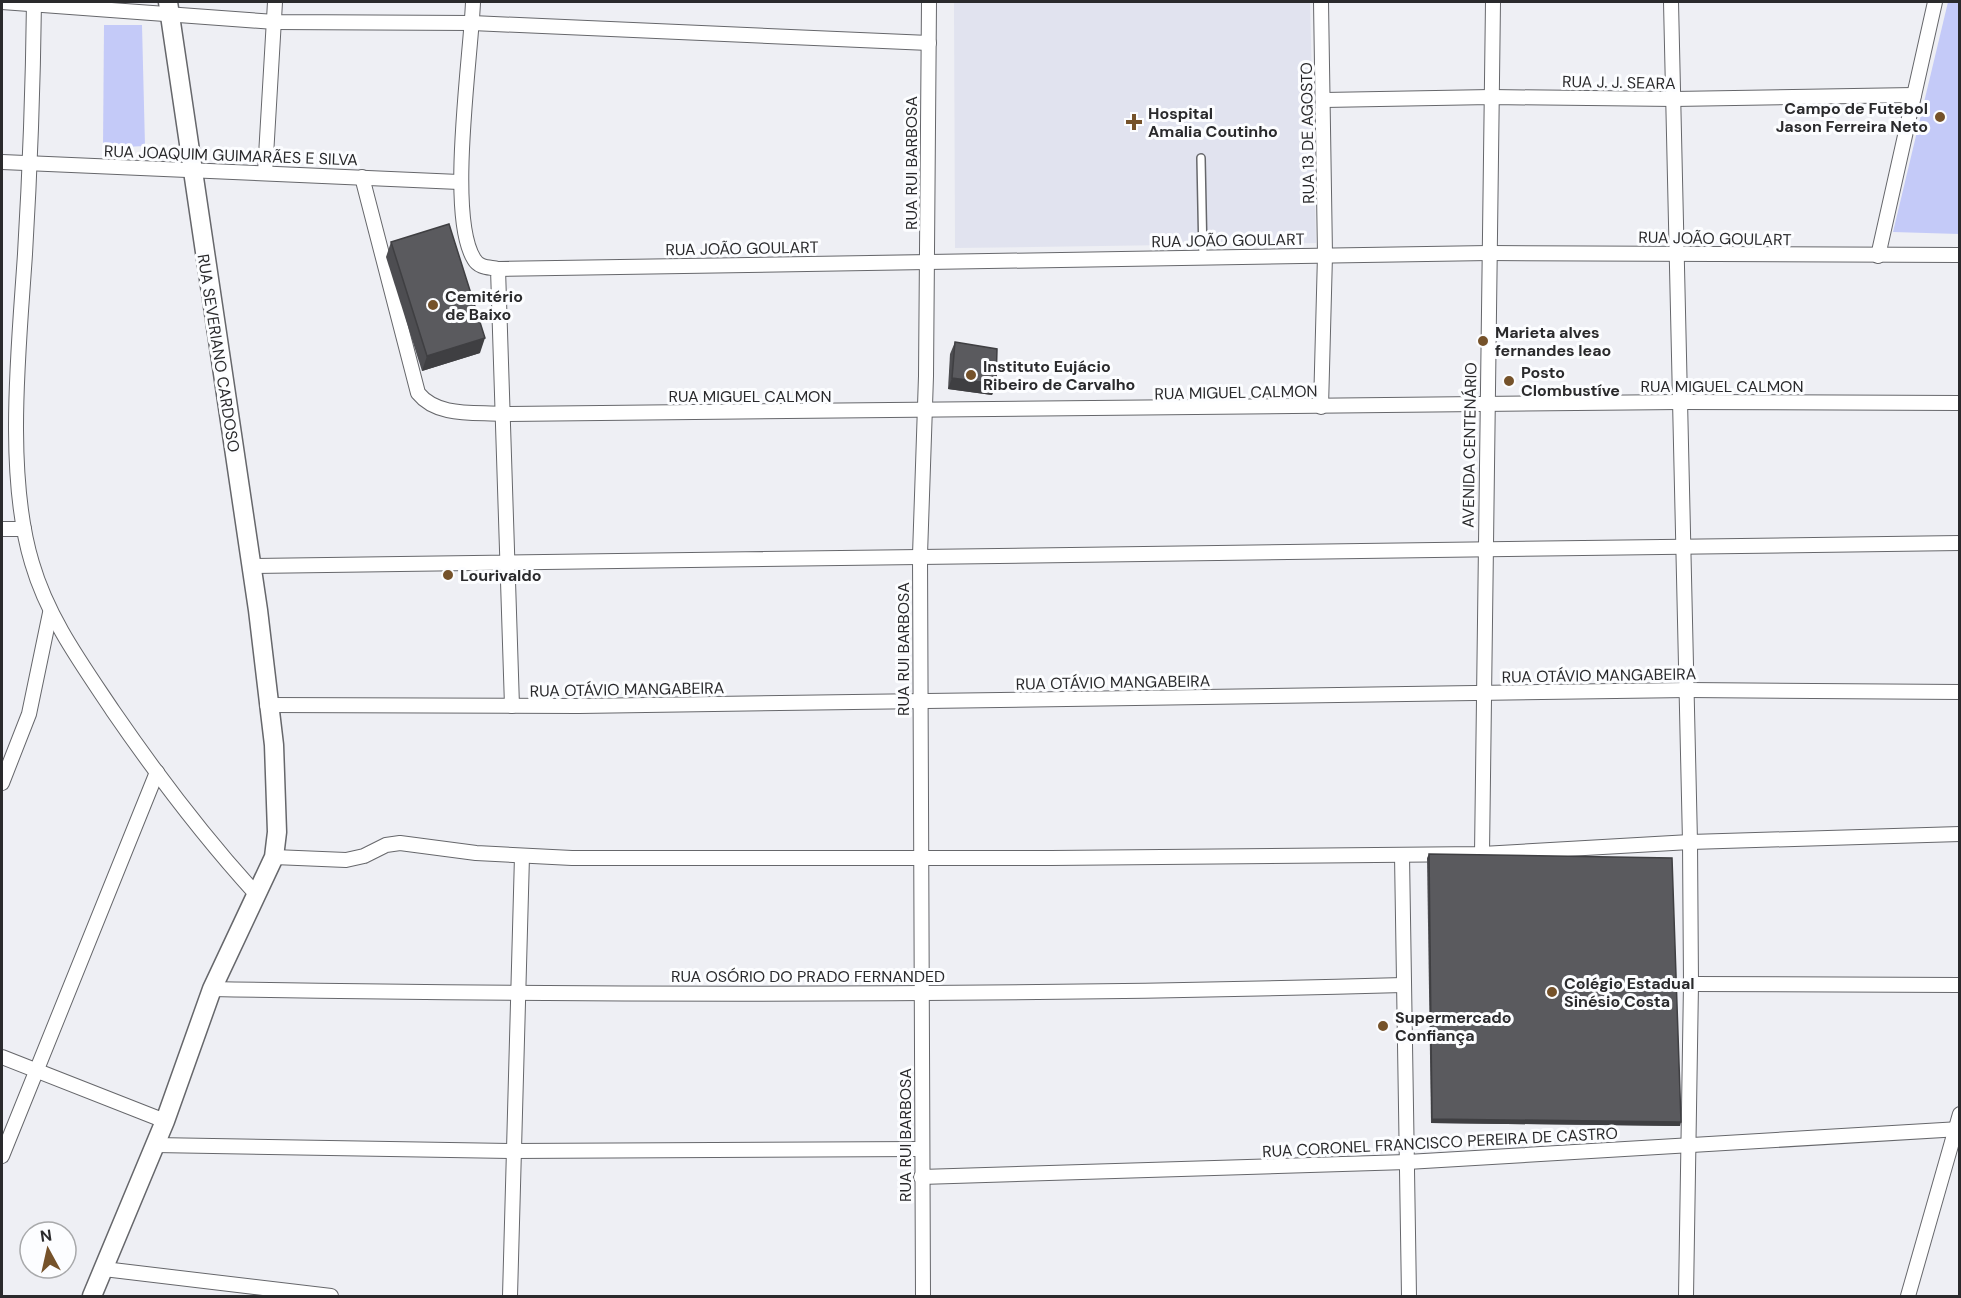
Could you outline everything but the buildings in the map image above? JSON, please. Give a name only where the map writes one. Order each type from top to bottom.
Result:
[{"type":"street","points":[[2,2],[168,8],[275,22],[472,23],[929,43]]},
{"type":"street","points":[[265,173],[275,2]]},
{"type":"street","points":[[473,2],[459,182],[468,245],[474,259],[480,266],[498,269],[512,706]]},
{"type":"street","name":"RUA RUI BARBOSA","points":[[923,1296],[919,701],[920,555],[925,411],[929,2]]},
{"type":"street","name":"RUA 13 DE AGOSTO","points":[[1321,407],[1325,255],[1322,2]]},
{"type":"street","name":"AVENIDA CENTENÁRIO","points":[[1482,854],[1482,693],[1493,2]]},
{"type":"street","points":[[1671,2],[1690,842],[1691,984],[1686,1296]]},
{"type":"street","points":[[1878,256],[1935,2]]},
{"type":"street","points":[[34,3],[31,163],[18,352],[17,460],[24,529],[32,562],[50,613],[127,731],[207,839],[256,894]]},
{"type":"street","name":"RUA SEVERIANO CARDOSO","points":[[168,8],[258,610],[277,783],[274,857]]},
{"type":"street","name":"RUA J. J. SEARA","points":[[1324,100],[1491,97],[1674,99],[1914,95]]},
{"type":"street","name":"RUA JOAQUIM GUIMARÃES E SILVA","points":[[2,162],[459,182]]},
{"type":"street","name":"RUA MIGUEL CALMON","points":[[362,177],[418,393],[426,403],[438,408],[502,414],[1679,402],[1959,403]]},
{"type":"street","name":"RUA JOÃO GOULART","points":[[498,269],[1489,253],[1959,255]]},
{"type":"street","points":[[2,530],[24,529]]},
{"type":"street","points":[[250,566],[920,555],[1959,543]]},
{"type":"street","points":[[2,783],[29,714],[50,613]]},
{"type":"street","name":"RUA OTÁVIO MANGABEIRA","points":[[267,705],[512,706],[1688,690],[1959,692]]},
{"type":"street","points":[[2,1156],[38,1073],[158,772]]},
{"type":"street","points":[[92,1296],[165,1120],[212,989],[274,857],[346,860],[364,856],[386,845],[400,843],[522,856],[710,860],[1482,854],[1690,842],[1959,834]]},
{"type":"street","points":[[1402,855],[1409,1296]]},
{"type":"street","points":[[510,1296],[512,1152],[522,856]]},
{"type":"street","points":[[1691,984],[1959,985]]},
{"type":"street","name":"RUA OSÓRIO DO PRADO FERNANDED","points":[[212,989],[517,994],[1403,986]]},
{"type":"street","points":[[2,1057],[38,1073],[165,1120]]},
{"type":"street","points":[[1908,1296],[1958,1130],[1959,1114]]},
{"type":"street","name":"RUA CORONEL FRANCISCO PEREIRA DE CASTRO","points":[[921,1178],[1407,1162],[1958,1130]]},
{"type":"street","points":[[155,1145],[512,1152],[921,1149]]},
{"type":"street","points":[[104,1269],[331,1296]]},
{"type":"lane","points":[[1201,158],[1203,257]]},
{"type":"shaded area","name":"Hospital Amalia Coutinho","points":[[954,2],[1310,2],[1316,243],[955,248]]},
{"type":"shaded area","name":"Campo de Futebol Jason Ferreira Neto","points":[[1948,2],[1959,2],[1959,234],[1893,232]]},
{"type":"shaded area","points":[[104,25],[142,25],[145,146],[103,148]]},
{"type":"place","name":"Campo de Futebol Jason Ferreira Neto","points":[[1940,117]]},
{"type":"place","name":"Hospital Amalia Coutinho","points":[[1134,122]]},
{"type":"place","name":"Cemitério de Baixo","points":[[433,305]]},
{"type":"place","name":"Marieta alves fernandes leao","points":[[1483,341]]},
{"type":"place","name":"Instituto Eujácio Ribeiro de Carvalho","points":[[971,375]]},
{"type":"place","name":"Posto Clombustíve","points":[[1509,381]]},
{"type":"place","name":"Lourivaldo","points":[[448,575]]},
{"type":"place","name":"Colégio Estadual Sinésio Costa","points":[[1552,992]]},
{"type":"place","name":"Supermercado Confiança","points":[[1383,1026]]}]
